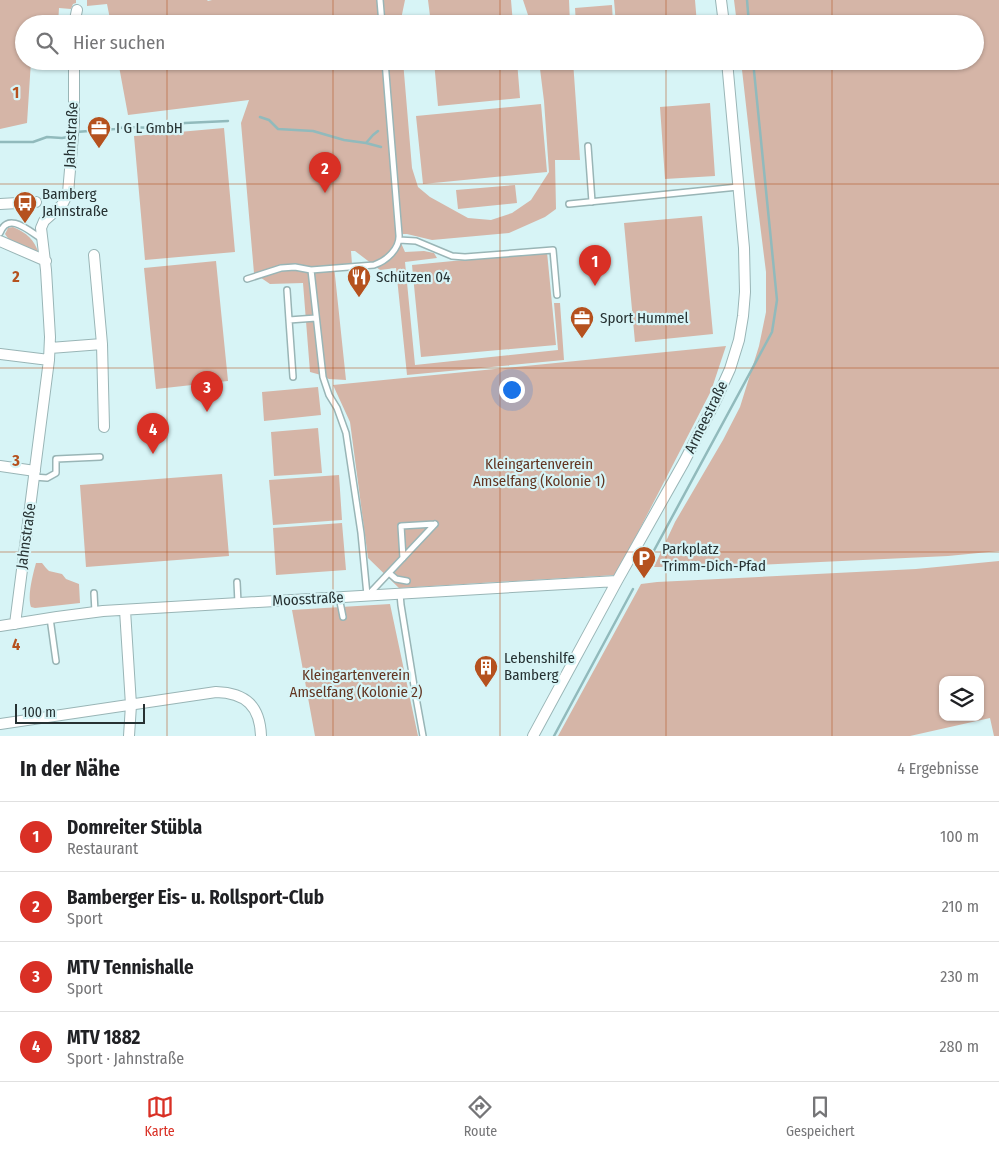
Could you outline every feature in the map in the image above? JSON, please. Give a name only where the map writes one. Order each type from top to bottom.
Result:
[{"type":"street","points":[[721,0],[723,15]]},
{"type":"street","points":[[76,15],[77,10]]},
{"type":"street","name":"Jahnstraße","points":[[15,624],[50,348],[46,261],[41,228],[44,221],[62,205],[68,193],[74,122],[74,70]]},
{"type":"street","name":"Armeestraße","points":[[533,736],[684,462],[730,369],[739,340],[745,292],[744,248],[728,70]]},
{"type":"street","points":[[0,204],[36,202]]},
{"type":"street","points":[[0,242],[46,261]]},
{"type":"street","points":[[94,255],[102,344],[104,428]]},
{"type":"street","points":[[50,348],[102,344]]},
{"type":"street","points":[[0,354],[49,360]]},
{"type":"street","points":[[0,466],[34,474]]},
{"type":"street","name":"Moosstraße","points":[[0,626],[96,612],[617,581]]},
{"type":"street","points":[[125,610],[130,705],[129,736]]},
{"type":"street","points":[[0,724],[216,692],[229,692],[241,697],[258,714],[261,736]]},
{"type":"lane","points":[[380,0],[381,15]]},
{"type":"lane","points":[[247,279],[281,268],[295,267],[310,270],[378,264],[395,249],[399,240],[386,70]]},
{"type":"lane","points":[[588,146],[592,202]]},
{"type":"lane","points":[[569,204],[738,186]]},
{"type":"lane","points":[[0,242],[2,226],[12,223],[42,239]]},
{"type":"lane","points":[[399,240],[416,241],[452,256],[465,257],[552,250],[557,295]]},
{"type":"lane","points":[[310,270],[323,377],[346,433],[361,533],[367,596]]},
{"type":"lane","points":[[287,290],[293,377]]},
{"type":"lane","points":[[289,320],[316,318]]},
{"type":"lane","points":[[34,474],[47,478],[56,473],[56,459],[100,457]]},
{"type":"lane","points":[[367,596],[389,573],[435,524],[401,526],[403,558]]},
{"type":"lane","points":[[389,573],[396,579],[407,582]]},
{"type":"lane","points":[[237,582],[238,603]]},
{"type":"lane","points":[[94,593],[96,612]]},
{"type":"lane","points":[[400,594],[415,692],[424,736]]},
{"type":"lane","points":[[339,597],[343,617]]},
{"type":"lane","points":[[50,618],[56,661]]},
{"type":"green space","points":[[0,0],[76,0],[71,9],[59,8],[59,15],[15,15],[15,70],[30,70],[27,123],[0,129]]},
{"type":"green space","points":[[87,0],[405,0],[402,15],[109,15],[107,4],[87,6]]},
{"type":"green space","points":[[428,0],[511,0],[512,15],[430,15]]},
{"type":"green space","points":[[523,0],[569,0],[570,15],[528,15]]},
{"type":"green space","points":[[614,0],[695,0],[696,15],[615,15]]},
{"type":"green space","points":[[734,0],[999,0],[999,551],[948,556],[713,567],[654,567],[675,522],[740,407],[759,346],[766,312],[766,272],[742,70],[984,70],[984,15],[736,15]]},
{"type":"green space","points":[[612,5],[613,15],[575,15],[575,8]]},
{"type":"green space","points":[[120,70],[404,70],[412,168],[418,187],[430,197],[468,218],[491,220],[512,213],[531,200],[549,172],[540,70],[574,70],[580,160],[555,160],[556,209],[545,217],[509,233],[432,240],[407,234],[397,234],[405,252],[424,251],[434,253],[437,258],[405,262],[415,365],[558,350],[554,303],[560,303],[564,360],[407,375],[396,268],[380,270],[355,251],[351,251],[352,264],[334,266],[346,380],[329,379],[310,372],[303,283],[270,284],[254,273],[241,123],[249,100],[128,115]]},
{"type":"green space","points":[[435,70],[518,70],[520,98],[438,106]]},
{"type":"green space","points":[[710,103],[715,176],[665,179],[660,107]]},
{"type":"green space","points":[[541,104],[547,172],[423,184],[416,116]]},
{"type":"green space","points":[[224,128],[235,252],[145,260],[134,136]]},
{"type":"green space","points":[[515,185],[517,203],[458,209],[456,190]]},
{"type":"green space","points":[[702,216],[713,334],[635,342],[624,223]]},
{"type":"green space","points":[[13,227],[29,237],[35,244],[39,254],[10,241],[5,234],[8,228]]},
{"type":"green space","points":[[547,252],[556,345],[421,357],[412,265]]},
{"type":"green space","points":[[216,261],[228,381],[156,389],[144,268]]},
{"type":"green space","name":"Kleingartenverein Amselfang (Kolonie 1)","points":[[726,346],[711,391],[616,575],[399,588],[368,558],[350,422],[333,385]]},
{"type":"green space","points":[[318,387],[321,415],[264,421],[262,392]]},
{"type":"green space","points":[[318,428],[322,473],[274,476],[271,432]]},
{"type":"green space","points":[[222,474],[229,556],[86,567],[80,485]]},
{"type":"green space","points":[[339,475],[342,520],[273,525],[269,480]]},
{"type":"green space","points":[[342,523],[346,570],[276,575],[273,528]]},
{"type":"green space","points":[[999,561],[999,736],[994,736],[990,718],[984,719],[984,676],[939,676],[939,721],[977,721],[910,736],[558,736],[641,584],[916,569]]},
{"type":"green space","points":[[36,563],[42,563],[49,571],[62,574],[66,579],[79,584],[80,603],[31,607],[30,591]]},
{"type":"green space","name":"Kleingartenverein Amselfang (Kolonie 2)","points":[[390,604],[418,736],[315,736],[292,610]]},
{"type":"waterway","points":[[747,0],[748,15]]},
{"type":"waterway","points":[[644,569],[772,332],[777,300],[754,70]]},
{"type":"waterway","points":[[260,117],[269,120],[278,129],[313,131],[344,140],[381,147]]},
{"type":"waterway","points":[[76,132],[126,127],[156,128],[185,123],[228,121]]},
{"type":"waterway","points":[[366,143],[378,131]]},
{"type":"waterway","points":[[0,142],[33,142],[47,137],[68,137],[69,133]]},
{"type":"waterway","points":[[554,736],[633,589]]},
{"type":"place","name":"I G L GmbH","points":[[99,149]]},
{"type":"place","name":"Bamberger Eis- u. Rollsport-Club","points":[[325,193]]},
{"type":"place","name":"Bamberg Jahnstraße","points":[[25,224]]},
{"type":"place","name":"Domreiter Stübla","points":[[595,286]]},
{"type":"place","name":"Schützen 04","points":[[359,298]]},
{"type":"place","name":"Sport Hummel","points":[[582,339]]},
{"type":"place","name":"MTV Tennishalle","points":[[207,412]]},
{"type":"place","name":"MTV 1882","points":[[153,454]]},
{"type":"place","name":"Parkplatz Trimm-Dich-Pfad","points":[[644,579]]},
{"type":"place","name":"Lebenshilfe Bamberg","points":[[486,688]]}]
